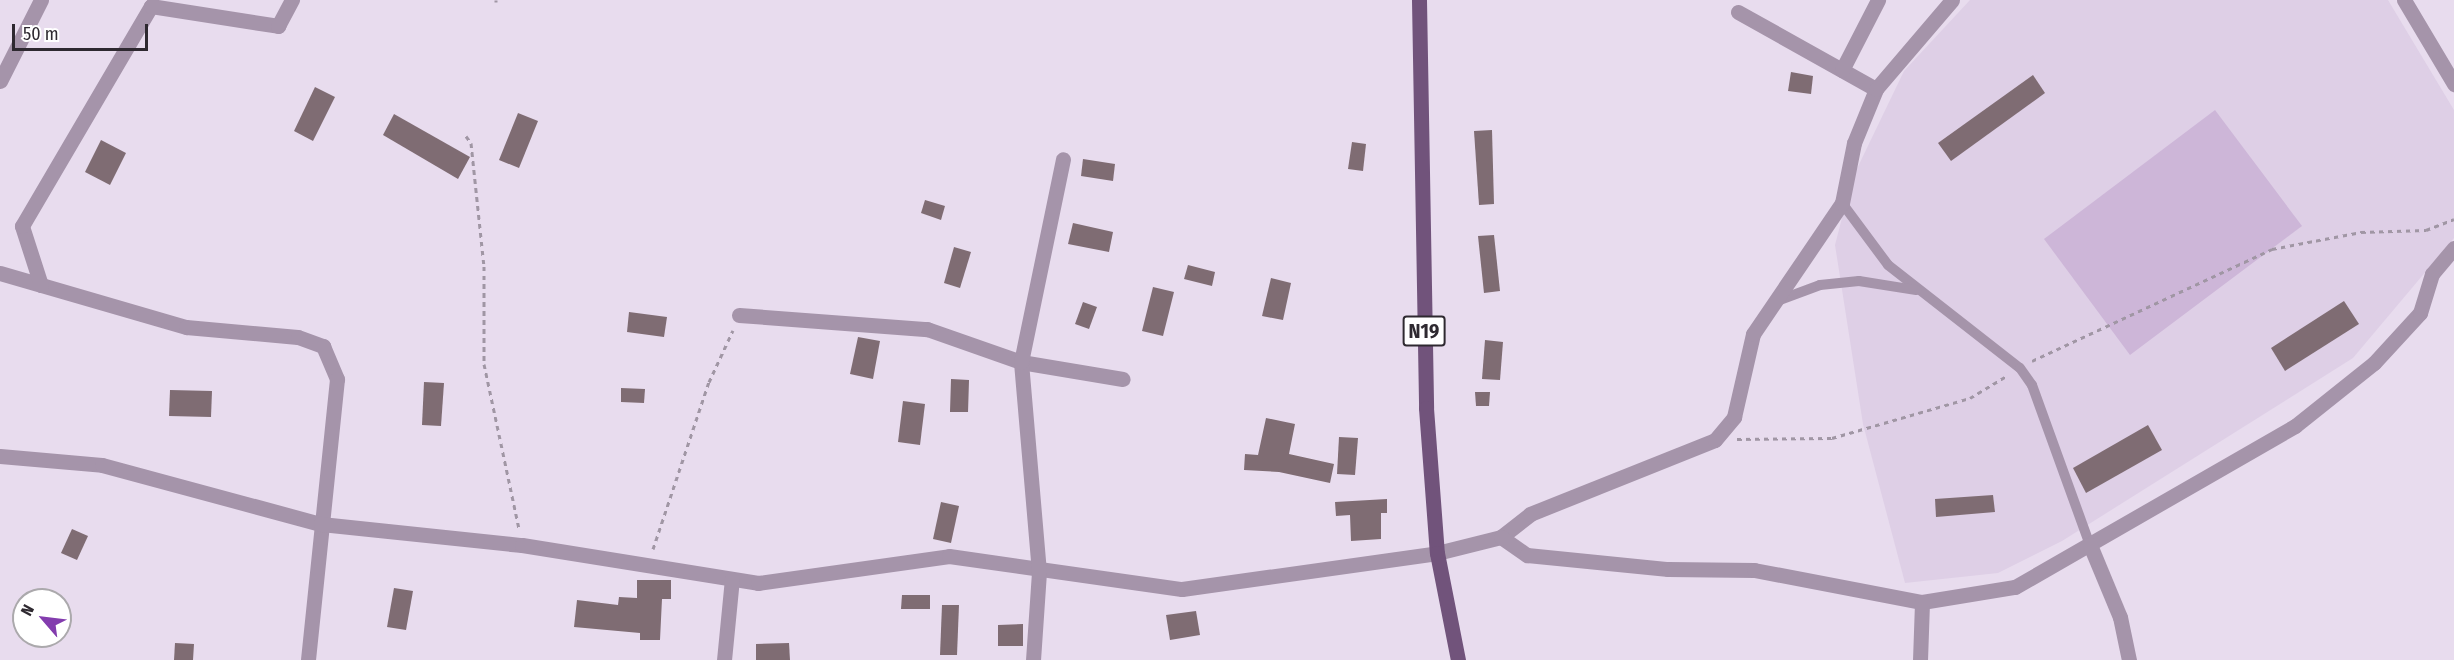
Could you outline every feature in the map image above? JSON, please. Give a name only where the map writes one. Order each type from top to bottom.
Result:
[{"type":"main road","name":"N19","points":[[1419,0],[1426,408],[1437,554],[1458,660]]},
{"type":"street","points":[[0,81],[41,0]]},
{"type":"street","points":[[41,285],[22,226],[151,6],[278,26],[292,0]]},
{"type":"street","points":[[1842,70],[1878,0]]},
{"type":"street","points":[[0,456],[102,465],[321,524],[522,545],[758,582],[949,556],[1039,572],[1182,589],[1437,554],[1501,537],[1530,514],[1715,440],[1734,417],[1753,333],[1842,203],[1854,143],[1876,89],[1952,0]]},
{"type":"street","points":[[2404,0],[2454,84]]},
{"type":"street","points":[[1738,12],[1876,89]]},
{"type":"street","points":[[1033,660],[1039,572],[1021,362],[1064,159]]},
{"type":"street","points":[[1501,537],[1527,555],[1668,569],[1754,570],[1922,602],[2015,587],[2090,545],[2185,486],[2295,426],[2374,363],[2420,313],[2432,274],[2454,248]]},
{"type":"street","points":[[0,273],[186,327],[298,337],[324,346],[337,380],[308,660]]},
{"type":"street","points":[[739,315],[927,329],[1021,362],[1123,379]]},
{"type":"street","points":[[2090,545],[2120,616],[2129,660]]},
{"type":"street","points":[[724,660],[732,579]]},
{"type":"street","points":[[1920,660],[1922,602]]},
{"type":"lane","points":[[1842,203],[1888,265],[2020,368],[2032,386],[2090,545]]},
{"type":"lane","points":[[1770,308],[1782,296],[1849,282],[1919,291]]},
{"type":"path","points":[[466,136],[471,143],[484,266],[484,364],[522,545]]},
{"type":"path","points":[[1715,440],[1832,438],[1970,398],[2020,368],[2272,249],[2361,232],[2426,231],[2454,219]]},
{"type":"path","points":[[648,565],[709,382],[739,315]]},
{"type":"shaded area","points":[[1970,0],[2388,0],[2454,110],[2454,238],[2353,358],[2062,541],[1998,573],[1905,583],[1863,424],[1835,245],[1852,179],[1904,71]]},
{"type":"shaded area","points":[[2215,110],[2302,226],[2130,355],[2044,239]]},
{"type":"building","points":[[1791,72],[1813,76],[1811,94],[1788,91]]},
{"type":"building","points":[[2033,75],[2045,93],[1951,161],[1938,143]]},
{"type":"building","points":[[315,87],[335,97],[313,141],[294,131]]},
{"type":"building","points":[[518,113],[538,121],[519,168],[499,160]]},
{"type":"building","points":[[394,114],[470,157],[458,179],[383,135]]},
{"type":"building","points":[[1492,130],[1494,204],[1479,205],[1474,131]]},
{"type":"building","points":[[101,140],[126,153],[110,185],[85,172]]},
{"type":"building","points":[[1352,142],[1366,144],[1363,171],[1348,169]]},
{"type":"building","points":[[1083,159],[1115,164],[1113,181],[1081,176]]},
{"type":"building","points":[[925,200],[945,206],[941,220],[921,213]]},
{"type":"building","points":[[1073,223],[1113,232],[1109,252],[1068,244]]},
{"type":"building","points":[[1494,235],[1500,291],[1484,293],[1478,236]]},
{"type":"building","points":[[954,247],[971,252],[960,288],[944,283]]},
{"type":"building","points":[[1188,265],[1215,272],[1212,286],[1184,279]]},
{"type":"building","points":[[1271,278],[1291,283],[1283,320],[1262,316]]},
{"type":"building","points":[[1153,287],[1174,292],[1163,336],[1142,331]]},
{"type":"building","points":[[2344,301],[2359,324],[2285,371],[2271,348]]},
{"type":"building","points":[[1083,302],[1097,307],[1089,329],[1075,324]]},
{"type":"building","points":[[629,312],[667,317],[664,337],[627,332]]},
{"type":"building","points":[[858,337],[880,341],[873,379],[850,374]]},
{"type":"building","points":[[1485,340],[1503,342],[1500,380],[1482,379]]},
{"type":"building","points":[[951,379],[969,380],[968,412],[950,412]]},
{"type":"building","points":[[424,382],[444,383],[441,426],[422,425]]},
{"type":"building","points":[[621,388],[645,389],[644,403],[621,402]]},
{"type":"building","points":[[170,390],[212,391],[211,417],[169,416]]},
{"type":"building","points":[[1475,392],[1490,392],[1489,406],[1476,406]]},
{"type":"building","points":[[903,401],[925,404],[920,445],[898,442]]},
{"type":"building","points":[[1266,418],[1295,424],[1289,454],[1334,464],[1330,483],[1279,472],[1244,470],[1245,454],[1258,455]]},
{"type":"building","points":[[2148,425],[2162,450],[2086,493],[2073,468]]},
{"type":"building","points":[[1339,437],[1358,438],[1355,475],[1337,474]]},
{"type":"building","points":[[1993,495],[1995,512],[1936,517],[1935,499]]},
{"type":"building","points":[[1387,499],[1387,513],[1381,513],[1381,539],[1351,541],[1350,515],[1336,516],[1335,502]]},
{"type":"building","points":[[941,502],[959,506],[951,543],[933,539]]},
{"type":"building","points":[[72,529],[88,536],[77,560],[61,553]]},
{"type":"building","points":[[637,580],[671,580],[671,599],[662,599],[660,640],[640,640],[640,633],[574,627],[577,600],[618,605],[619,597],[637,598]]},
{"type":"building","points":[[394,588],[413,591],[406,630],[387,627]]},
{"type":"building","points":[[902,595],[930,595],[930,609],[901,609]]},
{"type":"building","points":[[942,605],[959,605],[957,655],[940,655]]},
{"type":"building","points":[[1196,611],[1200,635],[1170,640],[1166,615]]},
{"type":"building","points":[[1023,624],[1023,646],[998,646],[998,625]]},
{"type":"building","points":[[175,643],[194,644],[193,660],[174,660]]},
{"type":"building","points":[[789,643],[790,660],[756,660],[756,644]]}]
